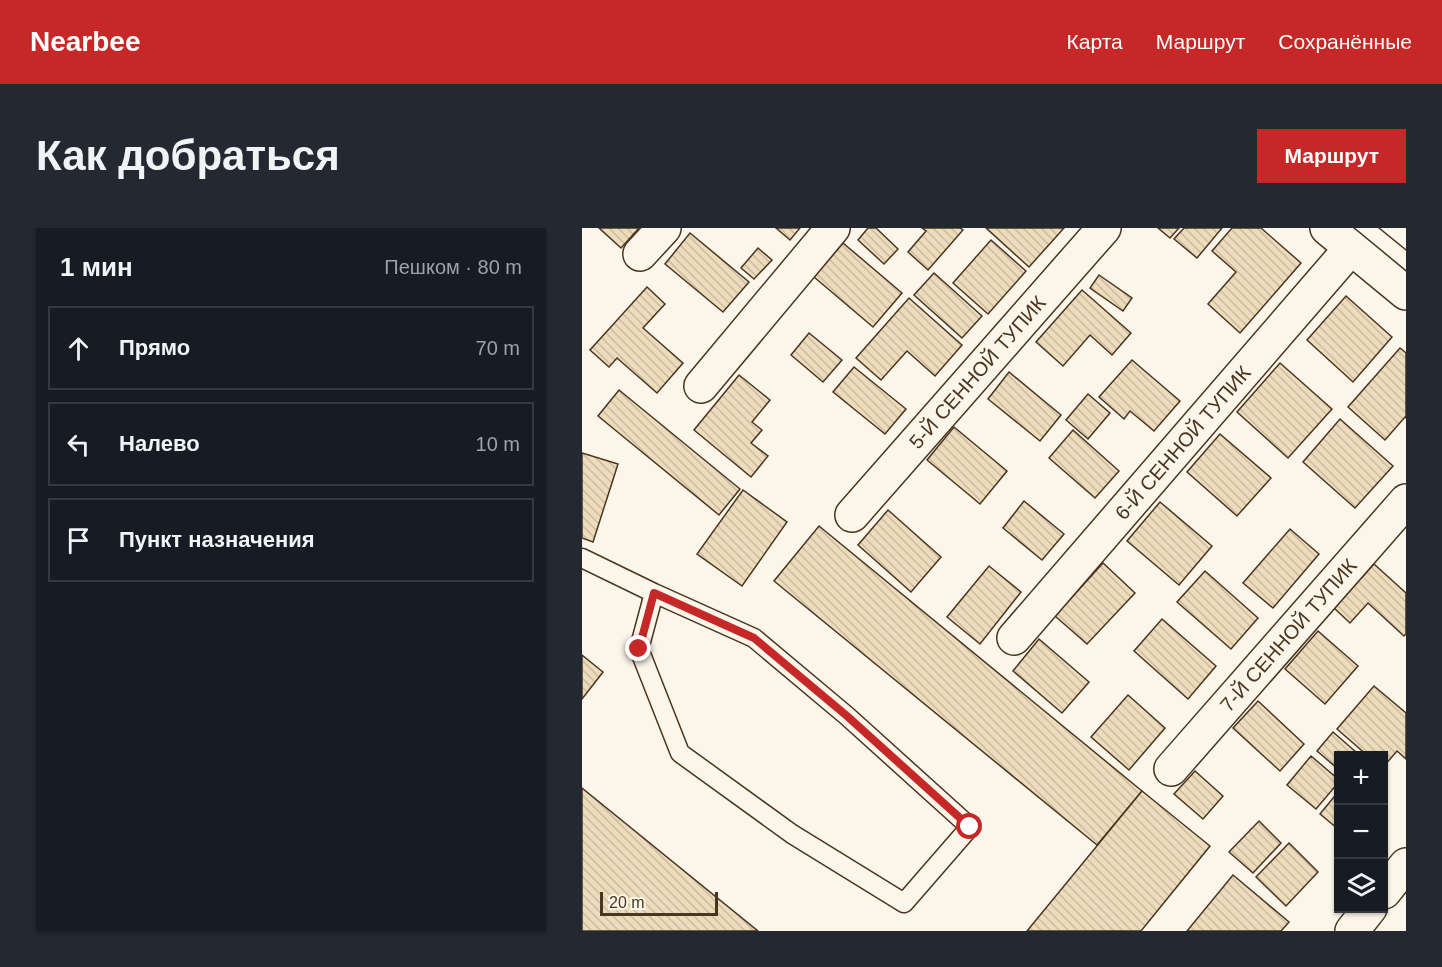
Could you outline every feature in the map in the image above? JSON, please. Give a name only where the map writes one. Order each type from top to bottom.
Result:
[{"type":"street","points":[[640,254],[664,228]]},
{"type":"street","points":[[701,386],[833,228]]},
{"type":"street","name":"5-Й СЕННОЙ ТУПИК","points":[[852,515],[1104,228]]},
{"type":"street","points":[[1326,228],[1406,293]]},
{"type":"street","name":"6-Й СЕННОЙ ТУПИК","points":[[1014,638],[1352,248]]},
{"type":"street","name":"7-Й СЕННОЙ ТУПИК","points":[[1171,769],[1406,501]]},
{"type":"street","points":[[1388,886],[1406,865]]},
{"type":"street","points":[[1352,931],[1367,913]]},
{"type":"lane","points":[[582,558],[754,638],[847,716],[970,827],[904,903],[792,834],[680,753],[639,649],[654,593]]},
{"type":"building","points":[[599,228],[639,228],[621,248]]},
{"type":"building","points":[[776,228],[800,228],[790,240]]},
{"type":"building","points":[[868,228],[876,228],[898,249],[884,264],[858,240]]},
{"type":"building","points":[[922,228],[960,228],[963,230],[928,270],[908,252],[926,231]]},
{"type":"building","points":[[986,228],[1064,228],[1029,267]]},
{"type":"building","points":[[1158,228],[1179,228],[1170,238]]},
{"type":"building","points":[[1184,228],[1222,228],[1197,258],[1174,239]]},
{"type":"building","points":[[1232,228],[1261,228],[1301,263],[1240,333],[1208,304],[1236,272],[1212,251]]},
{"type":"building","points":[[690,233],[749,282],[723,312],[665,264]]},
{"type":"building","points":[[991,240],[1026,271],[988,314],[953,283]]},
{"type":"building","points":[[843,243],[902,293],[873,327],[814,277]]},
{"type":"building","points":[[758,248],[772,260],[754,279],[741,268]]},
{"type":"building","points":[[934,273],[982,316],[962,338],[914,295]]},
{"type":"building","points":[[1099,275],[1132,298],[1123,311],[1090,288]]},
{"type":"building","points":[[647,287],[665,304],[643,328],[683,363],[657,393],[617,358],[609,367],[590,350]]},
{"type":"building","points":[[1082,290],[1131,333],[1112,355],[1090,335],[1063,366],[1036,342]]},
{"type":"building","points":[[1346,296],[1392,337],[1353,382],[1307,340]]},
{"type":"building","points":[[909,298],[962,345],[935,376],[907,351],[881,380],[856,358]]},
{"type":"building","points":[[809,333],[842,360],[823,382],[791,355]]},
{"type":"building","points":[[1400,348],[1406,353],[1406,418],[1385,440],[1348,407]]},
{"type":"building","points":[[1132,360],[1180,401],[1154,431],[1130,411],[1124,419],[1099,397]]},
{"type":"building","points":[[1280,363],[1332,409],[1288,458],[1237,412]]},
{"type":"building","points":[[854,367],[906,409],[885,434],[833,392]]},
{"type":"building","points":[[1009,372],[1061,415],[1040,441],[988,399]]},
{"type":"building","points":[[739,375],[770,400],[752,422],[762,430],[751,443],[768,456],[751,477],[694,430]]},
{"type":"building","points":[[619,390],[740,489],[719,515],[598,416]]},
{"type":"building","points":[[1088,394],[1110,413],[1088,439],[1066,420]]},
{"type":"building","points":[[1340,419],[1393,466],[1355,508],[1303,462]]},
{"type":"building","points":[[954,427],[1007,471],[980,504],[927,460]]},
{"type":"building","points":[[1073,430],[1119,471],[1095,498],[1049,458]]},
{"type":"building","points":[[1220,434],[1271,478],[1237,516],[1187,472]]},
{"type":"building","points":[[582,453],[618,464],[593,542],[582,538]]},
{"type":"building","points":[[743,490],[787,522],[742,586],[697,554]]},
{"type":"building","points":[[1024,501],[1064,534],[1042,560],[1003,528]]},
{"type":"building","points":[[1160,502],[1212,546],[1179,585],[1127,541]]},
{"type":"building","points":[[888,510],[941,557],[911,592],[858,545]]},
{"type":"building","points":[[819,526],[1142,791],[1097,845],[774,581]]},
{"type":"building","points":[[1290,529],[1319,554],[1273,608],[1243,583]]},
{"type":"building","points":[[1103,563],[1135,593],[1087,644],[1055,616]]},
{"type":"building","points":[[1374,564],[1406,593],[1406,634],[1404,636],[1368,603],[1350,623],[1334,608]]},
{"type":"building","points":[[989,566],[1021,592],[980,644],[947,617]]},
{"type":"building","points":[[1205,571],[1258,618],[1231,649],[1177,602]]},
{"type":"building","points":[[1162,619],[1216,666],[1188,699],[1134,651]]},
{"type":"building","points":[[1318,631],[1358,666],[1325,704],[1285,669]]},
{"type":"building","points":[[1039,639],[1089,682],[1062,713],[1013,671]]},
{"type":"building","points":[[582,655],[603,672],[582,699]]},
{"type":"building","points":[[1374,686],[1406,713],[1406,759],[1397,751],[1388,761],[1388,751],[1362,751],[1337,729]]},
{"type":"building","points":[[1128,695],[1165,728],[1129,770],[1091,737]]},
{"type":"building","points":[[1258,701],[1304,744],[1280,771],[1233,728]]},
{"type":"building","points":[[1333,732],[1355,751],[1334,751],[1334,766],[1317,751]]},
{"type":"building","points":[[1311,756],[1334,776],[1334,788],[1316,809],[1287,785]]},
{"type":"building","points":[[1195,771],[1223,796],[1203,819],[1174,794]]},
{"type":"building","points":[[582,788],[758,931],[582,931]]},
{"type":"building","points":[[1142,791],[1210,846],[1141,931],[1027,931]]},
{"type":"building","points":[[1334,797],[1334,826],[1320,814]]},
{"type":"building","points":[[1259,821],[1281,843],[1253,873],[1229,852]]},
{"type":"building","points":[[1289,843],[1318,872],[1286,906],[1256,877]]},
{"type":"building","points":[[1233,875],[1289,922],[1281,931],[1187,931]]},
{"type":"tram line","points":[[1379,228],[1406,250]]},
{"type":"route","points":[[639,649],[654,593],[754,638],[847,716],[970,827]]}]
